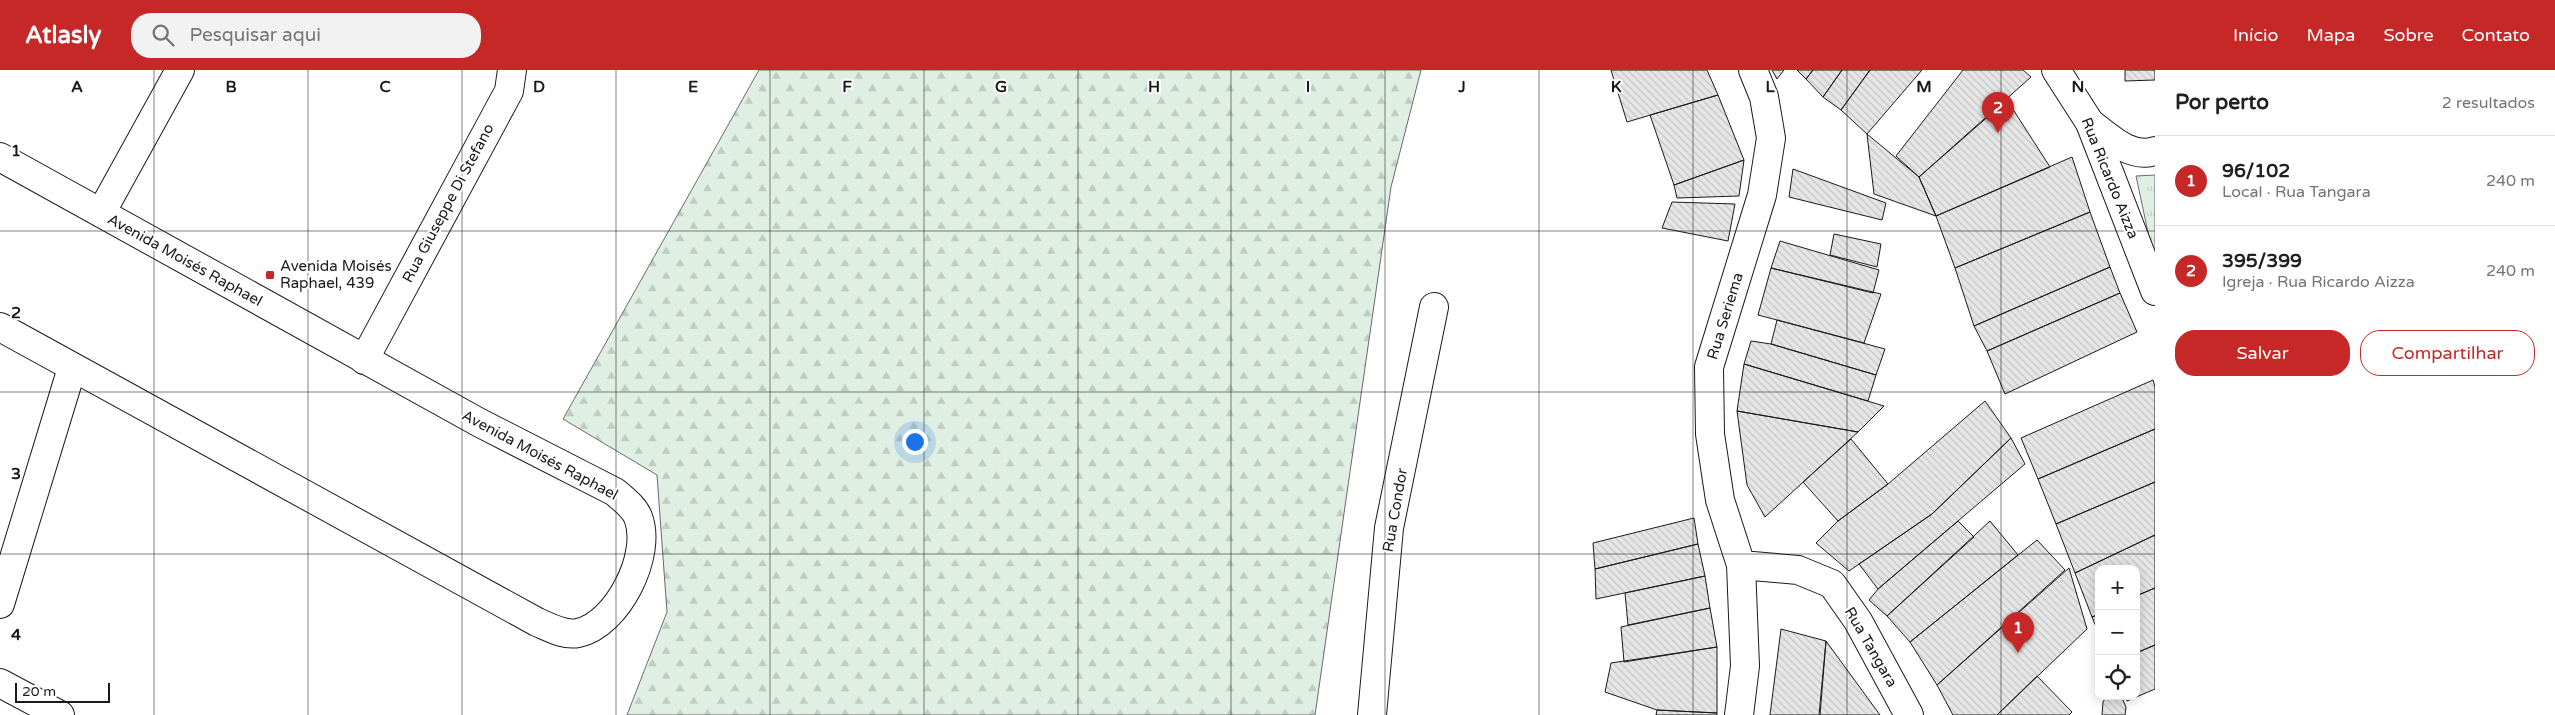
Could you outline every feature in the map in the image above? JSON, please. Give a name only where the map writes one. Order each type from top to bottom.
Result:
[{"type":"street","points":[[101,213],[180,70]]},
{"type":"street","name":"Rua Giuseppe Di Stefano","points":[[364,360],[508,91],[512,70]]},
{"type":"street","name":"Rua Seriema","points":[[1739,715],[1745,666],[1741,565],[1720,500],[1710,434],[1709,367],[1762,195],[1771,138],[1764,97],[1753,70]]},
{"type":"street","name":"Rua Ricardo Aizza","points":[[2056,70],[2090,123],[2155,291]]},
{"type":"street","points":[[2090,123],[2122,148],[2145,154],[2155,151]]},
{"type":"street","name":"Avenida Moisés Raphael","points":[[0,157],[364,360],[480,423],[615,492],[631,506],[638,516],[642,547],[633,579],[603,620],[577,634],[560,632],[537,622],[0,327]]},
{"type":"street","name":"Rua Condor","points":[[1372,715],[1390,528],[1434,307]]},
{"type":"street","points":[[0,604],[72,368]]},
{"type":"street","name":"Rua Tangara","points":[[1741,565],[1798,570],[1832,584],[1858,621],[1908,715]]},
{"type":"street","points":[[0,683],[60,715]]},
{"type":"green space","points":[[759,70],[1421,70],[1391,187],[1315,715],[627,715],[667,612],[657,475],[563,419]]},
{"type":"green space","points":[[2155,175],[2155,253],[2152,251],[2136,176]]},
{"type":"building","points":[[1611,70],[1707,70],[1718,95],[1627,122]]},
{"type":"building","points":[[1772,70],[1784,70],[1777,79]]},
{"type":"building","points":[[1797,70],[1813,70],[1806,79]]},
{"type":"building","points":[[1813,70],[1842,70],[1823,97],[1806,79]]},
{"type":"building","points":[[1842,70],[1870,70],[1841,110],[1823,97]]},
{"type":"building","points":[[1870,70],[1922,70],[1867,134],[1841,110]]},
{"type":"building","points":[[1963,70],[2023,70],[2031,77],[1919,177],[1896,156]]},
{"type":"building","points":[[2125,70],[2155,70],[2155,80],[2125,81]]},
{"type":"building","points":[[1718,95],[1744,160],[1674,185],[1650,115]]},
{"type":"building","points":[[2007,100],[2050,167],[1936,216],[1919,177]]},
{"type":"building","points":[[1867,134],[1919,177],[1936,216],[1874,194]]},
{"type":"building","points":[[2072,157],[2090,212],[1955,268],[1936,216]]},
{"type":"building","points":[[1744,160],[1739,196],[1677,198],[1674,185]]},
{"type":"building","points":[[1793,169],[1886,203],[1882,220],[1789,197]]},
{"type":"building","points":[[1672,202],[1735,204],[1728,241],[1662,228]]},
{"type":"building","points":[[2090,212],[2110,267],[1974,326],[1955,268]]},
{"type":"building","points":[[1834,234],[1881,244],[1877,267],[1830,255]]},
{"type":"building","points":[[1780,241],[1879,270],[1873,293],[1771,268]]},
{"type":"building","points":[[2110,267],[2120,293],[1987,351],[1974,326]]},
{"type":"building","points":[[1771,268],[1881,294],[1864,343],[1758,315]]},
{"type":"building","points":[[2120,293],[2137,332],[2005,394],[1987,351]]},
{"type":"building","points":[[1777,320],[1885,349],[1876,375],[1771,344]]},
{"type":"building","points":[[1751,341],[1771,344],[1876,375],[1868,401],[1744,364]]},
{"type":"building","points":[[1744,364],[1884,406],[1858,432],[1737,411]]},
{"type":"building","points":[[2153,380],[2155,387],[2155,429],[2038,479],[2021,438]]},
{"type":"building","points":[[1985,401],[2011,438],[1932,514],[1849,571],[1816,543],[1838,521],[1888,484]]},
{"type":"building","points":[[1737,411],[1858,432],[1765,517],[1747,485]]},
{"type":"building","points":[[2155,429],[2155,482],[2056,524],[2038,479]]},
{"type":"building","points":[[2011,438],[2025,464],[1878,589],[1859,564],[1932,514]]},
{"type":"building","points":[[1851,439],[1888,484],[1838,521],[1803,482]]},
{"type":"building","points":[[2155,482],[2155,535],[2075,573],[2056,524]]},
{"type":"building","points":[[1694,518],[1698,544],[1595,569],[1593,543]]},
{"type":"building","points":[[1958,521],[1974,537],[1887,616],[1869,600],[1878,589]]},
{"type":"building","points":[[1990,521],[2018,555],[1910,642],[1887,616]]},
{"type":"building","points":[[2155,535],[2155,588],[2140,594],[2140,565],[2095,565],[2095,616],[2092,617],[2075,573]]},
{"type":"building","points":[[2037,540],[2065,570],[1937,685],[1910,642]]},
{"type":"building","points":[[1698,544],[1705,576],[1596,599],[1595,569]]},
{"type":"building","points":[[2069,568],[2087,629],[1997,715],[1953,715],[1937,685]]},
{"type":"building","points":[[1705,576],[1710,608],[1628,625],[1625,593]]},
{"type":"building","points":[[2155,588],[2155,645],[2140,651],[2140,610],[2140,594]]},
{"type":"building","points":[[1710,608],[1717,647],[1624,662],[1621,627]]},
{"type":"building","points":[[1781,629],[1826,641],[1819,715],[1770,715]]},
{"type":"building","points":[[1826,641],[1880,715],[1820,715]]},
{"type":"building","points":[[2155,645],[2155,689],[2140,695],[2140,655],[2140,651]]},
{"type":"building","points":[[1717,647],[1717,713],[1657,710],[1605,692],[1611,663]]},
{"type":"building","points":[[2037,676],[2072,712],[2069,715],[1997,715]]},
{"type":"building","points":[[2104,700],[2123,700],[2126,707],[2125,715],[2102,715]]},
{"type":"building","points":[[1657,710],[1717,713],[1717,715],[1656,715]]},
{"type":"place","name":"395/399","points":[[1998,133]]},
{"type":"place","name":"Avenida Moisés Raphael, 439","points":[[270,275]]},
{"type":"place","name":"96/102","points":[[2018,653]]}]
